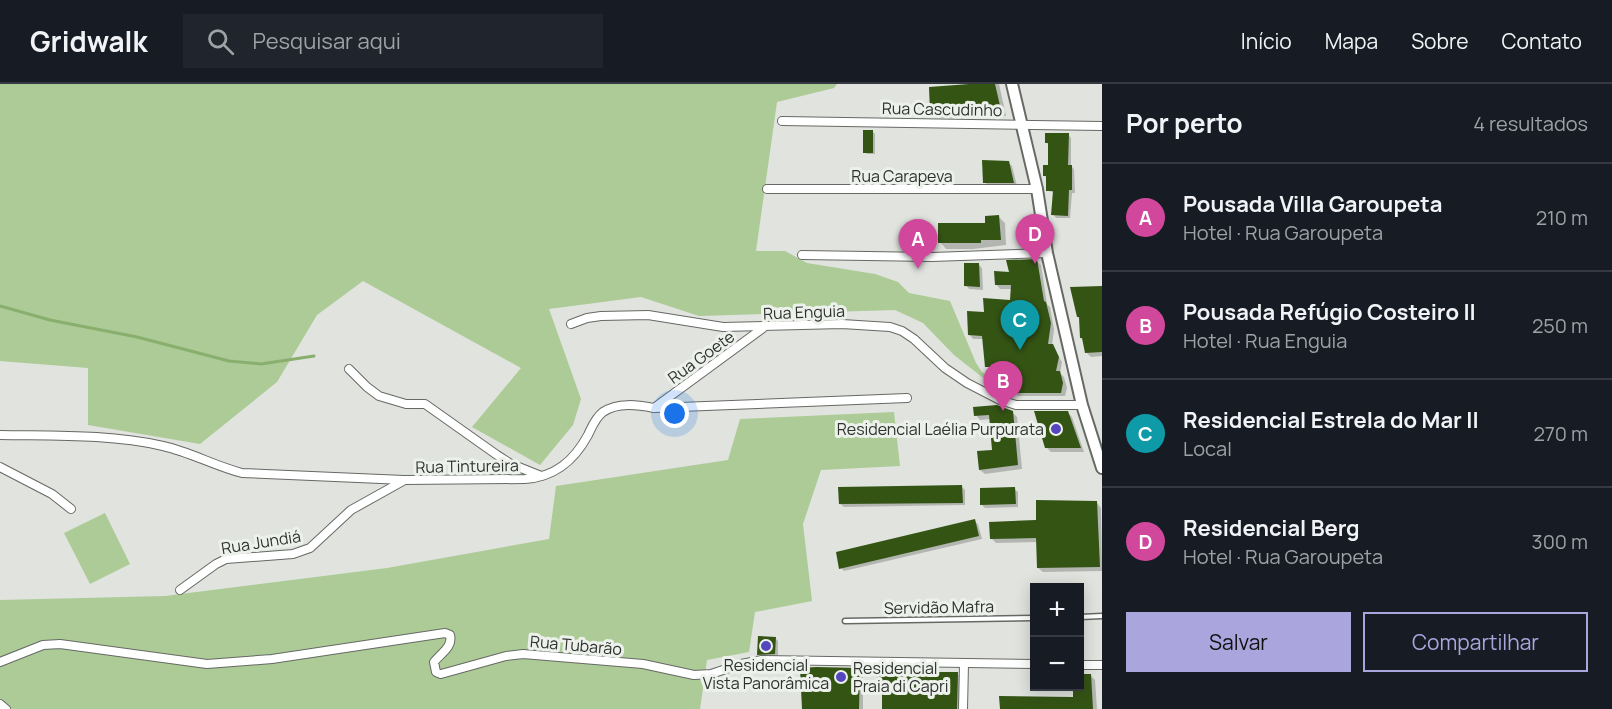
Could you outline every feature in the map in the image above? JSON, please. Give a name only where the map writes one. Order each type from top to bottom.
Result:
[{"type":"main road","points":[[1012,84],[1037,189],[1047,253],[1082,405],[1102,468]]},
{"type":"street","name":"Rua Cascudinho","points":[[782,121],[1102,126]]},
{"type":"street","name":"Rua Carapeva","points":[[767,189],[1037,189]]},
{"type":"street","points":[[802,255],[932,256],[1047,253]]},
{"type":"street","name":"Rua Enguia","points":[[571,324],[601,316],[648,315],[723,327],[842,324],[890,327],[914,339],[945,368],[981,392],[1016,405],[1082,405]]},
{"type":"street","name":"Rua Goete","points":[[654,408],[764,327]]},
{"type":"street","points":[[349,369],[379,396],[406,404],[425,404],[511,464],[543,477]]},
{"type":"street","name":"Rua Tintureira","points":[[0,435],[78,437],[160,445],[242,472],[404,480],[543,477],[565,466],[575,456],[596,419],[605,411],[619,406],[654,408],[907,398]]},
{"type":"street","points":[[2,469],[52,494],[71,509]]},
{"type":"street","name":"Rua Jundiá","points":[[180,590],[226,559],[293,554],[310,548],[351,510],[404,480]]},
{"type":"street","name":"Rua Tubarão","points":[[0,662],[43,645],[60,644],[207,664],[272,659],[445,633],[450,635],[451,641],[434,662],[436,672],[441,674],[499,658],[523,654],[643,664],[694,675],[711,674],[762,660],[1030,664]]},
{"type":"street","points":[[963,709],[964,664]]},
{"type":"street","points":[[1084,665],[1102,665]]},
{"type":"street","points":[[0,704],[6,709]]},
{"type":"lane","points":[[1084,617],[1102,616]]},
{"type":"lane","name":"Servidão Mafra","points":[[845,621],[1030,618]]},
{"type":"green space","points":[[0,84],[837,84],[834,88],[777,102],[756,251],[785,251],[807,263],[875,274],[898,282],[909,293],[950,301],[976,363],[982,372],[1010,389],[1011,396],[1005,395],[954,355],[923,323],[895,310],[699,316],[641,297],[549,309],[581,399],[573,425],[540,465],[472,427],[521,368],[363,281],[317,315],[277,382],[200,444],[88,425],[88,368],[0,361]]},
{"type":"green space","points":[[894,412],[900,466],[821,470],[803,524],[812,601],[755,612],[749,652],[707,660],[700,709],[0,709],[0,600],[165,596],[387,568],[549,539],[556,486],[728,460],[740,419]]},
{"type":"green space","points":[[105,513],[130,564],[90,584],[64,533]]},
{"type":"building","points":[[995,84],[1001,110],[930,112],[929,87]]},
{"type":"building","points":[[863,130],[873,130],[873,153],[863,153]]},
{"type":"building","points":[[1045,133],[1069,133],[1068,165],[1072,165],[1072,190],[1069,190],[1068,216],[1051,215],[1053,191],[1046,191],[1046,176],[1043,176],[1043,165],[1048,165],[1048,143],[1045,143]]},
{"type":"building","points":[[982,160],[1009,161],[1014,183],[983,183]]},
{"type":"building","points":[[999,215],[1001,240],[981,240],[981,243],[938,243],[938,223],[985,223],[985,216]]},
{"type":"building","points":[[1037,259],[1044,301],[1051,323],[1048,344],[1053,344],[1059,357],[1056,371],[1060,371],[1063,383],[1061,393],[1013,393],[1007,367],[985,367],[982,336],[968,335],[967,311],[984,312],[983,298],[1010,300],[1011,285],[995,285],[994,271],[1009,272],[1006,260]]},
{"type":"building","points":[[964,263],[979,263],[980,287],[964,286]]},
{"type":"building","points":[[1102,286],[1102,352],[1085,353],[1082,338],[1080,338],[1079,317],[1077,317],[1070,287]]},
{"type":"building","points":[[997,405],[1013,411],[1018,465],[979,470],[977,451],[992,450],[989,415],[974,416],[973,407]]},
{"type":"building","name":"Residencial Laélia Purpurata","points":[[1034,411],[1068,411],[1081,448],[1045,448]]},
{"type":"building","points":[[962,485],[963,503],[839,504],[838,487]]},
{"type":"building","points":[[1015,487],[1016,504],[980,505],[980,488]]},
{"type":"building","points":[[1036,500],[1097,501],[1100,567],[1037,568],[1036,538],[990,539],[989,522],[1036,520]]},
{"type":"building","points":[[975,519],[979,536],[839,569],[836,552]]},
{"type":"building","name":"Residencial Vista Panorâmica","points":[[758,636],[776,637],[775,654],[757,655]]},
{"type":"building","points":[[800,668],[860,668],[859,709],[802,709]]},
{"type":"building","points":[[876,668],[916,669],[916,672],[958,672],[957,709],[882,709],[882,686],[877,686]]},
{"type":"building","points":[[1084,674],[1091,674],[1093,709],[1000,709],[999,696],[1073,697],[1073,691],[1084,691]]},
{"type":"waterway","points":[[0,306],[50,320],[137,337],[229,361],[261,364],[314,356]]},
{"type":"place","name":"Residencial Berg","points":[[1035,264]]},
{"type":"place","name":"Pousada Villa Garoupeta","points":[[918,269]]},
{"type":"place","name":"Residencial Estrela do Mar II","points":[[1020,350]]},
{"type":"place","name":"Pousada Refúgio Costeiro II","points":[[1003,411]]},
{"type":"place","name":"Residencial Laélia Purpurata","points":[[1056,429]]},
{"type":"place","name":"Residencial Vista Panorâmica","points":[[766,646]]},
{"type":"place","name":"Residencial Praia di Capri","points":[[841,677]]}]
